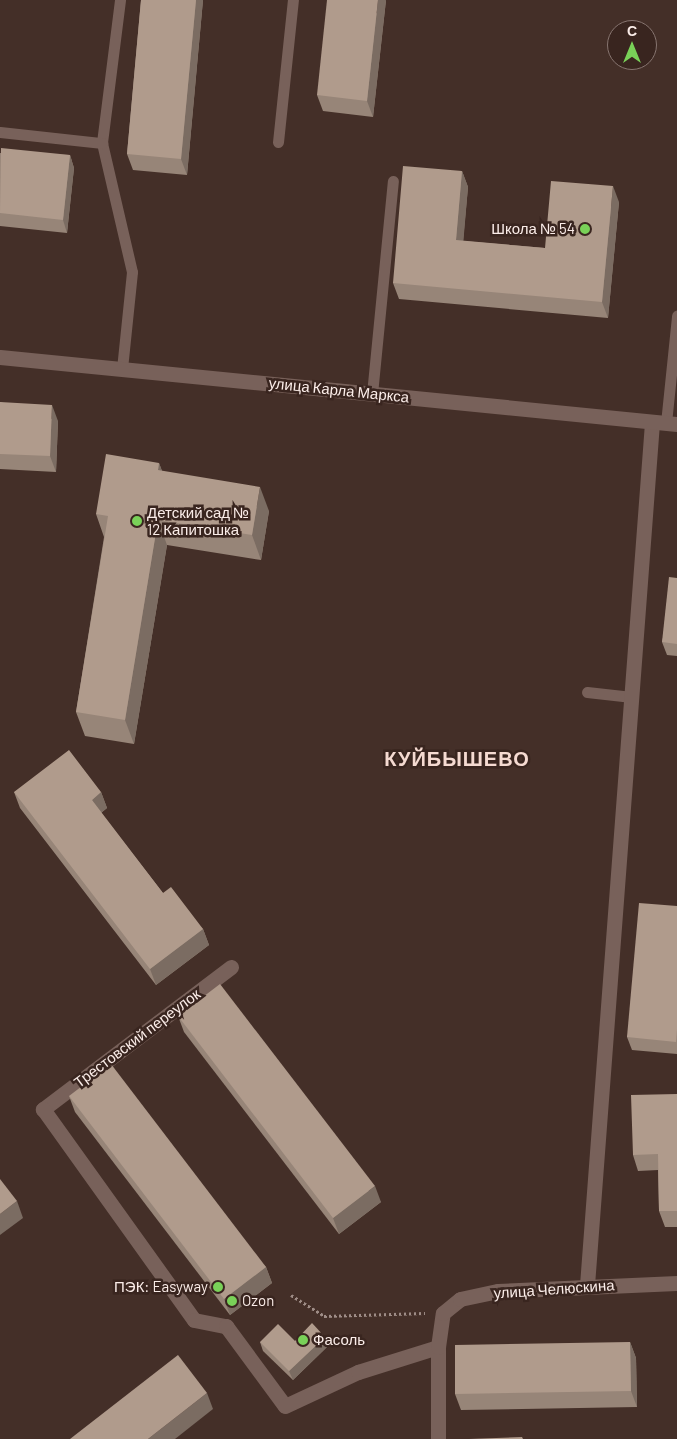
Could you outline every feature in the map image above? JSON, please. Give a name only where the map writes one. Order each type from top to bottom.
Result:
[{"type":"street","name":"улица Карла Маркса","points":[[0,357],[665,423]]},
{"type":"street","points":[[587,1285],[632,697],[665,423]]},
{"type":"street","name":"Трестовский переулок","points":[[231,967],[43,1109],[194,1320],[226,1326],[285,1406],[358,1372],[438,1347]]},
{"type":"street","name":"улица Челюскина","points":[[443,1313],[460,1299],[498,1290],[587,1285],[677,1283]]},
{"type":"street","points":[[438,1439],[438,1347],[443,1313]]},
{"type":"lane","points":[[120,0],[102,143],[132,272],[122,368]]},
{"type":"lane","points":[[278,142],[293,0]]},
{"type":"lane","points":[[0,132],[102,143]]},
{"type":"lane","points":[[372,394],[393,181]]},
{"type":"lane","points":[[665,423],[677,316]]},
{"type":"lane","points":[[587,692],[632,697]]},
{"type":"path","points":[[291,1295],[324,1316],[443,1313]]},
{"type":"building","points":[[141,0],[196,0],[181,159],[127,154]]},
{"type":"building","points":[[327,0],[378,0],[367,101],[317,95]]},
{"type":"building","points":[[1,148],[70,155],[63,220],[0,213]]},
{"type":"building","name":"Школа № 54","points":[[403,166],[462,171],[456,240],[545,248],[551,181],[613,186],[602,302],[393,283]]},
{"type":"building","points":[[0,402],[52,405],[50,456],[0,454]]},
{"type":"building","points":[[106,454],[159,463],[158,470],[260,487],[252,535],[158,520],[125,720],[76,712],[108,516],[96,514]]},
{"type":"building","points":[[669,577],[677,578],[677,644],[662,642]]},
{"type":"building","points":[[69,750],[101,792],[92,800],[163,893],[171,887],[203,929],[150,969],[14,792]]},
{"type":"building","points":[[639,903],[677,906],[676,1042],[627,1037]]},
{"type":"building","points":[[220,984],[375,1186],[333,1218],[178,1016]]},
{"type":"building","points":[[111,1064],[266,1267],[224,1299],[69,1096]]},
{"type":"building","points":[[677,1094],[677,1211],[659,1211],[658,1154],[633,1155],[631,1095]]},
{"type":"building","points":[[0,1179],[17,1201],[0,1214]]},
{"type":"building","points":[[312,1323],[325,1337],[289,1371],[260,1342],[278,1324],[295,1341]]},
{"type":"building","points":[[630,1342],[631,1391],[455,1394],[455,1345]]},
{"type":"building","points":[[178,1355],[207,1393],[148,1439],[70,1439]]},
{"type":"building","points":[[522,1437],[523,1439],[469,1439]]},
{"type":"place","name":"Школа № 54","points":[[585,229]]},
{"type":"place","name":"Детский сад № 12 Капитошка","points":[[137,521]]},
{"type":"place","name":"ПЭК: Easyway","points":[[218,1287]]},
{"type":"place","name":"Ozon","points":[[232,1301]]},
{"type":"place","name":"Фасоль","points":[[303,1340]]},
{"type":"district","name":"КУЙБЫШЕВО","points":[[457,758]]}]
